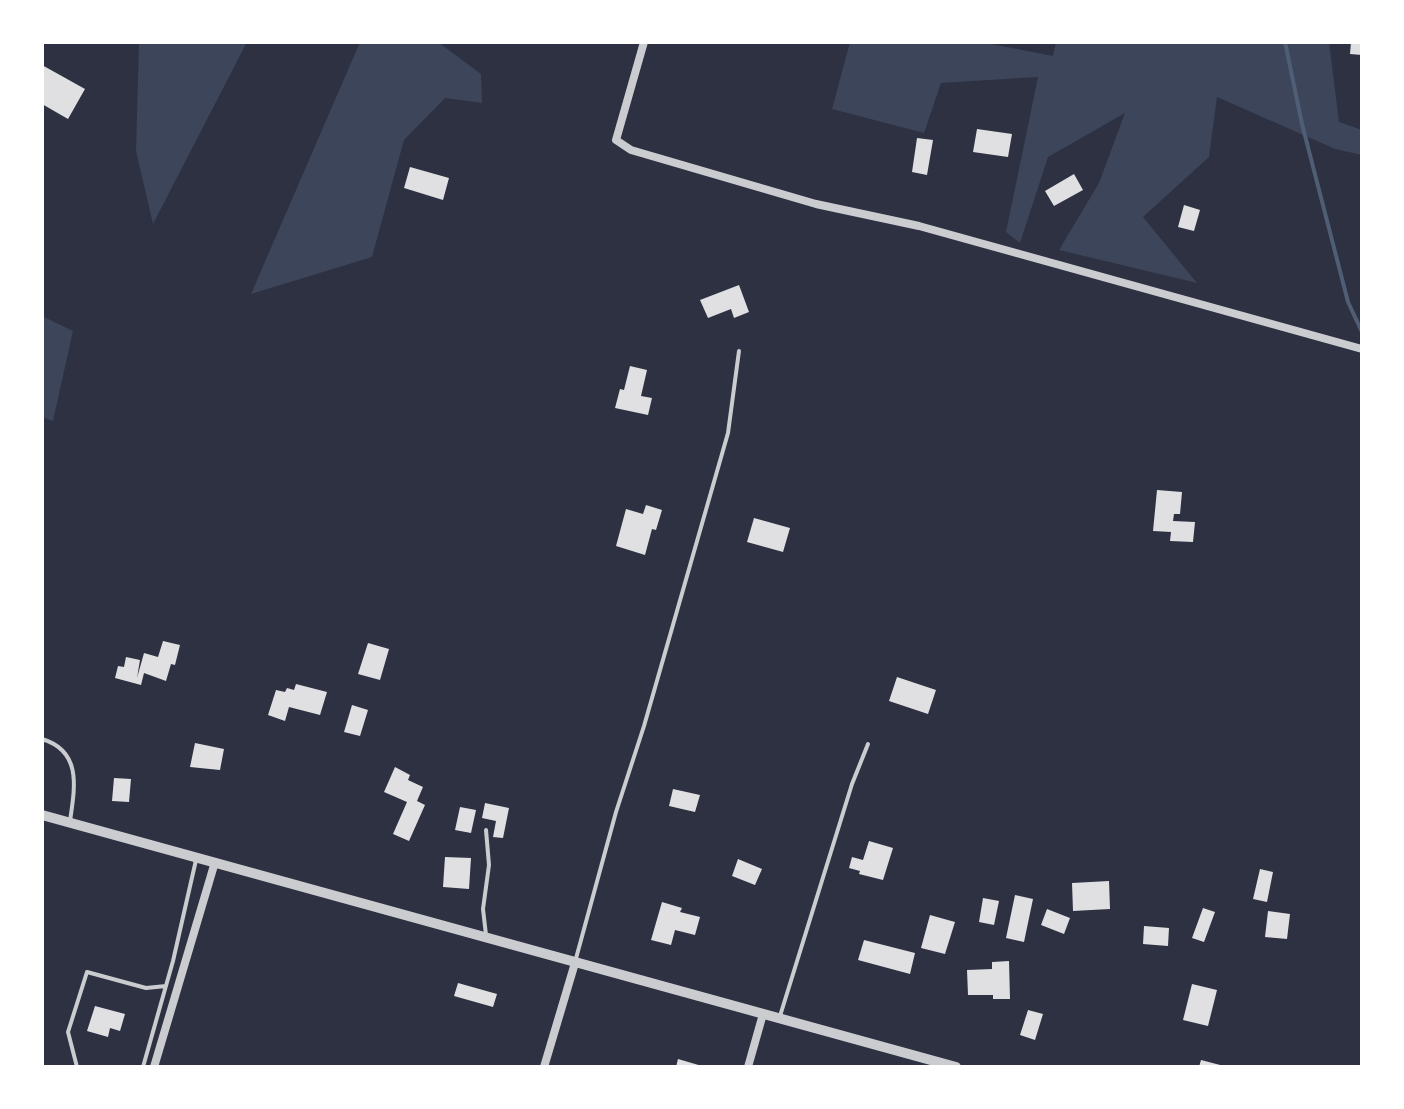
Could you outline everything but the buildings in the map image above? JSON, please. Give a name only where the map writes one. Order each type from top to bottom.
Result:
[{"type":"street","points":[[644,42],[616,140],[631,150],[816,204],[919,226],[1362,349]]},
{"type":"street","points":[[42,815],[949,1066]]},
{"type":"street","points":[[154,1067],[215,862]]},
{"type":"street","points":[[544,1067],[575,963]]},
{"type":"street","points":[[748,1067],[763,1014]]},
{"type":"lane","points":[[575,963],[728,433],[739,351]]},
{"type":"lane","points":[[42,739],[61,746],[70,758],[74,792],[70,823]]},
{"type":"lane","points":[[779,1019],[847,798],[868,744]]},
{"type":"lane","points":[[486,830],[489,865],[483,909],[487,938]]},
{"type":"lane","points":[[143,1067],[197,858]]},
{"type":"lane","points":[[77,1067],[68,1032],[87,972],[146,988],[166,986]]},
{"type":"shaded area","points":[[139,42],[247,42],[153,224],[136,151]]},
{"type":"shaded area","points":[[360,42],[438,42],[481,74],[482,103],[445,98],[404,140],[372,257],[251,294]]},
{"type":"shaded area","points":[[850,42],[981,42],[1053,56],[1056,42],[1329,42],[1339,122],[1362,130],[1362,155],[1335,149],[1217,97],[1209,157],[1143,217],[1197,283],[1059,250],[1099,183],[1125,113],[1048,157],[1020,243],[1006,232],[1038,77],[941,83],[924,133],[832,109]]},
{"type":"shaded area","points":[[42,316],[73,331],[53,421],[42,417]]},
{"type":"waterway","points":[[1285,42],[1302,124],[1348,302],[1362,332]]}]
